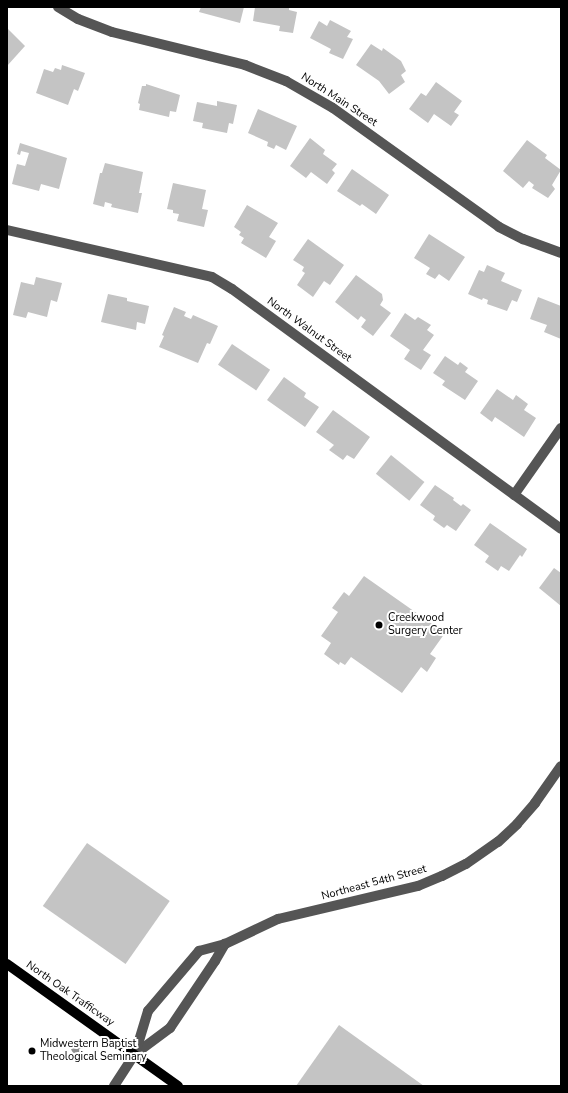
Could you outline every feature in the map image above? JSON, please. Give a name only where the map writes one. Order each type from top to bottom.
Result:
[{"type":"main road","name":"North Oak Trafficway","points":[[7,964],[178,1086]]},
{"type":"street","name":"North Main Street","points":[[58,7],[78,19],[112,32],[245,65],[286,81],[333,108],[499,227],[523,240],[561,253]]},
{"type":"street","name":"North Walnut Street","points":[[7,230],[212,277],[232,289],[561,529]]},
{"type":"street","points":[[514,495],[561,428]]},
{"type":"street","name":"Northeast 54th Street","points":[[135,1054],[148,1011],[199,951],[225,944],[278,919],[418,886],[461,867],[498,842],[517,824],[535,803],[561,766]]},
{"type":"street","points":[[114,1086],[135,1054],[170,1028],[225,944]]},
{"type":"building","points":[[201,7],[244,7],[240,23],[199,12]]},
{"type":"building","points":[[255,7],[289,7],[289,10],[297,12],[293,33],[279,31],[280,26],[253,21]]},
{"type":"building","points":[[330,20],[351,31],[347,37],[353,39],[343,59],[329,53],[331,49],[310,38],[319,21],[327,26]]},
{"type":"building","points":[[7,28],[25,46],[7,66]]},
{"type":"building","points":[[371,44],[382,51],[383,48],[401,61],[406,71],[401,75],[405,82],[389,94],[379,81],[356,65]]},
{"type":"building","points":[[62,65],[85,73],[78,91],[74,89],[68,105],[36,93],[44,69],[53,72],[55,68],[61,70]]},
{"type":"building","points":[[436,82],[462,101],[454,112],[459,115],[451,126],[434,114],[428,123],[409,109],[421,93],[426,96]]},
{"type":"building","points":[[146,84],[180,95],[176,112],[170,111],[169,117],[139,110],[140,104],[138,103],[142,86],[146,86]]},
{"type":"building","points":[[217,101],[237,105],[233,124],[229,123],[227,133],[202,128],[203,123],[193,121],[197,102],[217,106]]},
{"type":"building","points":[[258,109],[297,126],[286,150],[276,145],[274,149],[267,146],[268,142],[248,133]]},
{"type":"building","points":[[310,138],[325,150],[323,154],[337,164],[332,170],[335,173],[327,184],[311,172],[306,178],[290,166]]},
{"type":"building","points":[[527,140],[547,155],[545,158],[561,170],[552,185],[555,189],[548,198],[532,188],[534,185],[529,181],[523,188],[503,171]]},
{"type":"building","points":[[20,143],[67,158],[59,189],[41,184],[39,191],[12,184],[17,164],[25,166],[29,153],[21,151],[20,155],[17,154]]},
{"type":"building","points":[[105,163],[143,172],[139,193],[142,193],[138,213],[111,207],[112,204],[105,202],[104,207],[93,204],[100,173],[102,173]]},
{"type":"building","points":[[352,169],[389,195],[376,214],[362,204],[360,206],[337,191]]},
{"type":"building","points":[[173,183],[206,190],[202,209],[208,210],[204,227],[177,221],[179,214],[173,213],[173,210],[167,209]]},
{"type":"building","points":[[247,205],[278,223],[269,237],[276,241],[266,258],[241,243],[244,238],[239,235],[241,232],[234,227]]},
{"type":"building","points":[[429,234],[465,257],[449,281],[439,274],[435,279],[426,274],[430,268],[414,258]]},
{"type":"building","points":[[308,239],[344,265],[330,285],[324,281],[313,297],[297,285],[305,273],[302,271],[304,267],[293,260]]},
{"type":"building","points":[[487,265],[505,273],[501,281],[522,290],[517,302],[512,300],[507,311],[487,304],[488,300],[483,298],[482,300],[468,294],[479,270],[484,272]]},
{"type":"building","points":[[356,275],[382,294],[383,300],[380,305],[391,313],[373,336],[361,327],[366,320],[361,316],[358,320],[335,302]]},
{"type":"building","points":[[36,277],[62,283],[57,302],[51,300],[47,317],[28,312],[26,318],[13,315],[21,282],[34,285]]},
{"type":"building","points":[[108,294],[127,298],[127,301],[149,306],[145,324],[137,322],[136,330],[101,322]]},
{"type":"building","points":[[538,297],[561,306],[561,339],[544,332],[547,325],[530,319]]},
{"type":"building","points":[[174,307],[186,312],[184,316],[191,319],[193,315],[218,326],[210,344],[207,343],[198,363],[159,347],[164,336],[162,335]]},
{"type":"building","points":[[405,313],[415,320],[418,317],[431,325],[427,330],[434,335],[423,350],[431,355],[421,370],[404,359],[410,350],[390,336]]},
{"type":"building","points":[[232,344],[270,370],[256,390],[218,365]]},
{"type":"building","points":[[445,356],[458,365],[460,362],[468,368],[465,372],[478,381],[465,400],[442,385],[445,381],[433,373]]},
{"type":"building","points":[[284,377],[306,393],[304,397],[319,407],[305,427],[267,400]]},
{"type":"building","points":[[497,389],[513,400],[516,395],[528,404],[524,410],[536,418],[524,437],[495,417],[492,422],[480,413]]},
{"type":"building","points":[[333,410],[370,437],[354,459],[347,455],[343,460],[329,450],[334,445],[316,432]]},
{"type":"building","points":[[391,455],[424,482],[409,501],[376,474]]},
{"type":"building","points":[[435,485],[454,498],[453,500],[461,506],[463,504],[471,510],[456,531],[447,525],[444,528],[433,520],[435,516],[420,505]]},
{"type":"building","points":[[490,523],[527,549],[522,557],[520,555],[509,571],[501,566],[498,571],[485,562],[489,556],[474,545]]},
{"type":"building","points":[[554,568],[561,573],[561,606],[539,588]]},
{"type":"building","points":[[364,576],[445,633],[430,654],[436,658],[427,672],[421,667],[402,693],[351,657],[345,665],[340,662],[339,665],[324,654],[331,643],[321,636],[338,612],[332,608],[344,592],[349,596]]},
{"type":"building","points":[[87,843],[170,901],[126,964],[43,906]]},
{"type":"building","points":[[339,1025],[424,1086],[296,1086]]},
{"type":"place","name":"Creekwood Surgery Center","points":[[379,625]]},
{"type":"place","name":"Midwestern Baptist Theological Seminary","points":[[32,1051]]}]
